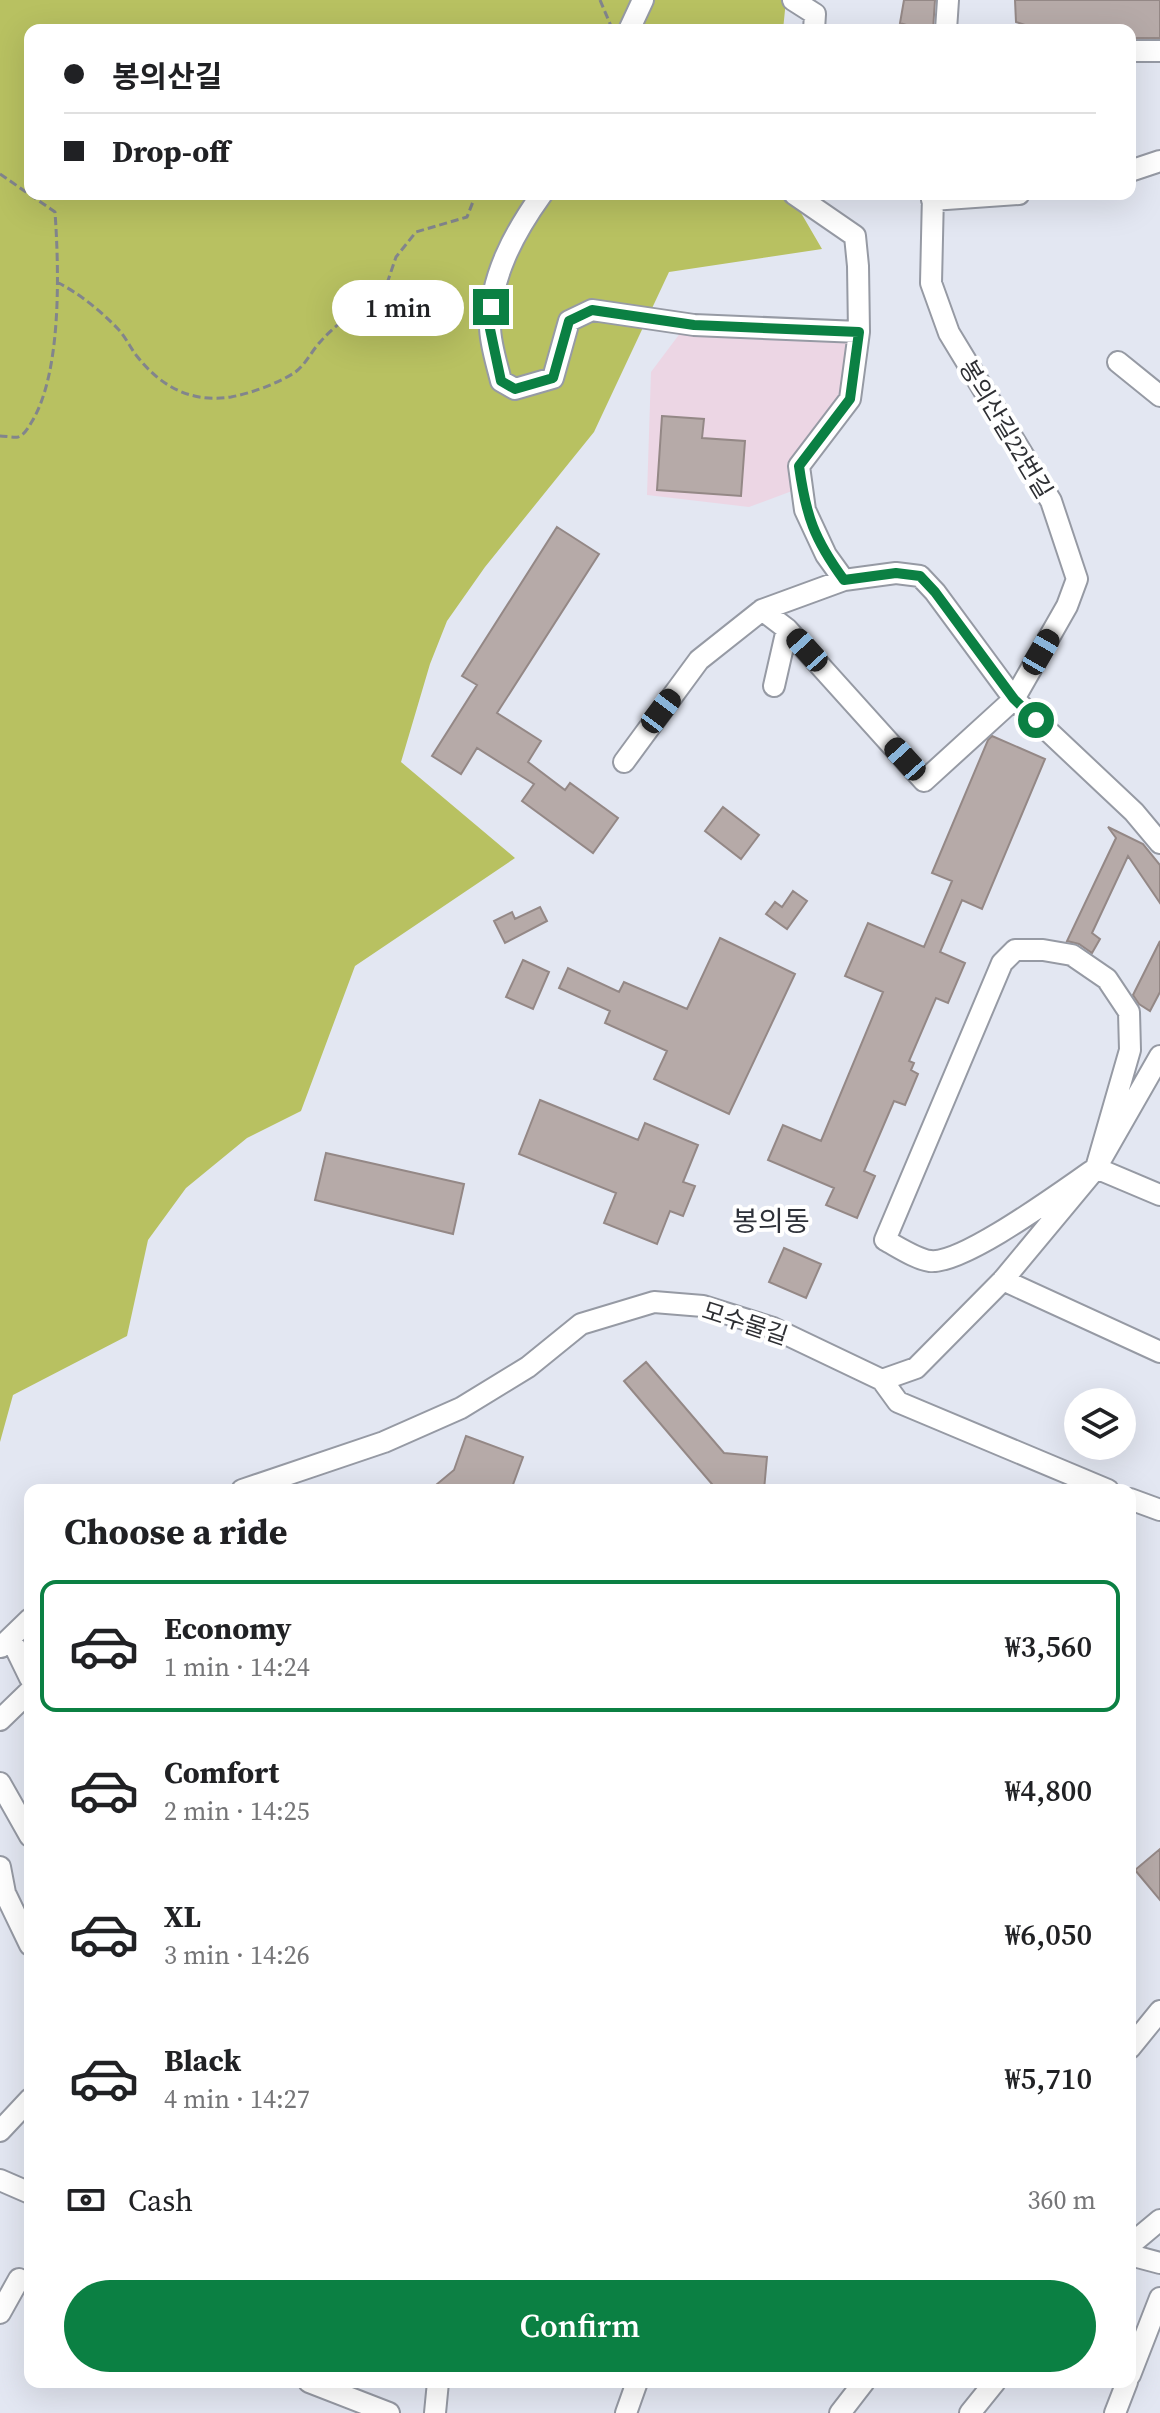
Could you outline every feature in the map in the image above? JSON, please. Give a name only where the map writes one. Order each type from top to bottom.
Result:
[{"type":"street","points":[[632,24],[643,0]]},
{"type":"street","points":[[793,0],[815,14],[814,24]]},
{"type":"street","points":[[946,24],[948,0]]},
{"type":"street","points":[[1136,51],[1160,51]]},
{"type":"street","points":[[1136,169],[1160,161]]},
{"type":"street","points":[[538,200],[522,222],[493,286],[490,329],[501,381],[515,389],[553,378],[569,321],[592,310],[694,325],[859,332]]},
{"type":"street","points":[[803,200],[855,236],[859,332],[850,399],[799,466],[805,510],[826,555],[844,580]]},
{"type":"street","name":"봉의산길22번길","points":[[787,629],[924,781],[1014,699],[1067,606],[1077,579],[1051,501],[949,333],[931,283],[932,200]]},
{"type":"street","points":[[1118,362],[1160,396]]},
{"type":"street","points":[[624,762],[699,660],[755,615],[844,580],[896,573],[920,576],[1014,699],[1134,812],[1160,843]]},
{"type":"street","points":[[755,615],[787,629],[774,686]]},
{"type":"street","points":[[1015,950],[1043,950],[1072,955],[1107,979],[1129,1012],[1130,1050],[1096,1168],[952,1259],[929,1261],[885,1240],[1002,963],[1015,950]]},
{"type":"street","points":[[882,1380],[916,1368],[1003,1280],[1096,1168],[1160,1056]]},
{"type":"street","points":[[1096,1168],[1160,1195]]},
{"type":"street","points":[[1003,1280],[1160,1352]]},
{"type":"street","name":"모수물길","points":[[260,1484],[384,1442],[461,1408],[528,1367],[581,1324],[654,1302],[703,1306],[773,1328],[882,1380],[898,1402],[1094,1484]]},
{"type":"street","points":[[1136,1501],[1160,1510]]},
{"type":"street","points":[[24,1625],[5,1644],[24,1664]]},
{"type":"street","points":[[0,1720],[24,1697]]},
{"type":"street","points":[[0,1783],[24,1825]]},
{"type":"street","points":[[0,1867],[2,1894],[24,1934]]},
{"type":"street","points":[[1136,2041],[1160,2011]]},
{"type":"street","points":[[0,2131],[24,2105]]},
{"type":"street","points":[[0,2180],[24,2190]]},
{"type":"street","points":[[1136,2240],[1160,2220]]},
{"type":"street","points":[[1136,2257],[1160,2263]]},
{"type":"street","points":[[0,2313],[16,2278]]},
{"type":"street","points":[[1136,2360],[1160,2298]]},
{"type":"street","points":[[324,2388],[389,2413]]},
{"type":"street","points":[[435,2413],[437,2388]]},
{"type":"street","points":[[626,2413],[635,2388]]},
{"type":"street","points":[[840,2413],[859,2388]]},
{"type":"street","points":[[970,2413],[990,2388]]},
{"type":"street","points":[[1115,2413],[1125,2388]]},
{"type":"path","points":[[600,0],[610,24]]},
{"type":"path","points":[[0,174],[24,191]]},
{"type":"path","points":[[0,436],[18,437],[36,415],[53,346],[57,282],[55,212],[38,200]]},
{"type":"path","points":[[57,282],[97,309],[120,332],[138,357],[170,387],[190,397],[213,400],[245,394],[297,372],[322,339],[361,307],[381,301],[396,257],[416,232],[467,217],[474,200]]},
{"type":"shaded area","points":[[690,320],[859,332],[850,399],[799,466],[792,491],[749,507],[647,495],[651,372]]},
{"type":"green space","points":[[0,0],[786,0],[784,24],[24,24],[24,200],[793,200],[822,249],[669,272],[594,432],[485,567],[447,621],[430,664],[401,762],[515,858],[355,966],[301,1111],[247,1138],[186,1188],[148,1240],[127,1336],[13,1395],[0,1442]]},
{"type":"building","points":[[904,0],[935,0],[933,24],[900,23]]},
{"type":"building","points":[[1015,0],[1160,0],[1160,38],[1136,38],[1136,24],[1016,22]]},
{"type":"building","points":[[662,416],[704,419],[702,438],[745,441],[741,496],[657,490]]},
{"type":"building","points":[[557,527],[599,554],[497,713],[541,741],[528,762],[565,790],[570,783],[618,818],[593,853],[522,801],[534,784],[477,748],[461,774],[432,756],[477,685],[462,676]]},
{"type":"building","points":[[992,736],[1045,759],[982,909],[962,900],[940,952],[965,963],[948,1003],[936,998],[909,1061],[914,1063],[911,1070],[918,1074],[905,1105],[894,1101],[864,1171],[875,1176],[857,1218],[826,1205],[834,1188],[768,1160],[783,1125],[821,1141],[883,992],[845,976],[868,923],[924,947],[952,881],[932,873]]},
{"type":"building","points":[[723,807],[759,835],[741,859],[705,831]]},
{"type":"building","points":[[1108,827],[1143,844],[1160,865],[1160,903],[1128,856],[1092,933],[1100,939],[1092,953],[1079,944],[1067,941],[1116,838]]},
{"type":"building","points":[[793,891],[807,901],[787,929],[766,914],[775,902],[782,907]]},
{"type":"building","points":[[540,907],[547,921],[505,943],[494,921],[512,912],[515,919]]},
{"type":"building","points":[[720,938],[795,974],[729,1114],[654,1079],[667,1051],[605,1023],[610,1011],[559,988],[568,968],[619,992],[624,982],[687,1009]]},
{"type":"building","points":[[1160,941],[1160,992],[1150,1011],[1139,1004],[1133,995]]},
{"type":"building","points":[[523,960],[549,972],[533,1009],[506,997]]},
{"type":"building","points":[[540,1100],[638,1140],[645,1123],[698,1145],[683,1182],[695,1186],[683,1216],[670,1211],[657,1244],[604,1223],[616,1193],[519,1154]]},
{"type":"building","points":[[326,1153],[464,1184],[453,1234],[315,1200]]},
{"type":"building","points":[[784,1248],[821,1264],[806,1298],[769,1282]]},
{"type":"building","points":[[646,1362],[724,1453],[767,1457],[765,1484],[712,1484],[624,1381]]},
{"type":"building","points":[[466,1436],[523,1457],[513,1484],[437,1484],[454,1470]]},
{"type":"building","points":[[1160,1849],[1160,1900],[1136,1871]]},
{"type":"district","name":"봉의동","points":[[771,1221]]},
{"type":"route","points":[[491,307],[490,329],[501,381],[515,389],[553,378],[569,321],[592,310],[694,325],[859,332],[850,399],[799,466],[805,510],[815,532],[826,555],[844,580],[896,573],[920,576],[1014,699],[1036,720]]}]
